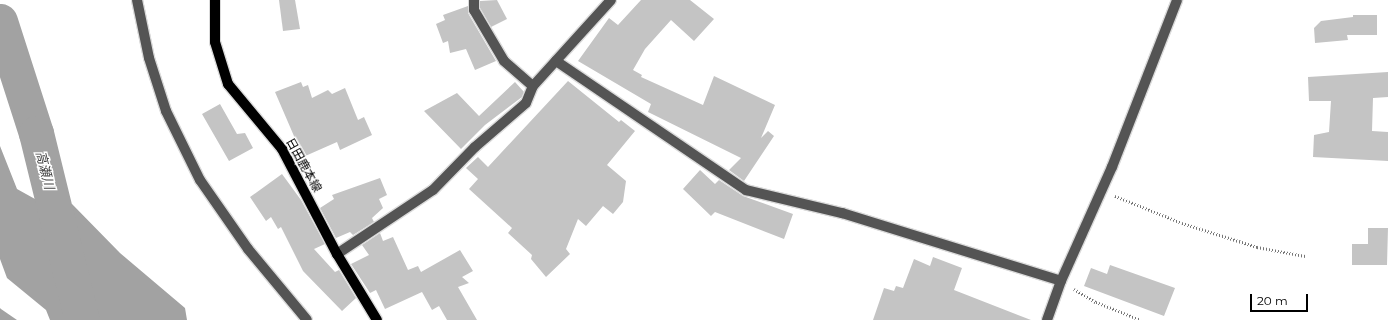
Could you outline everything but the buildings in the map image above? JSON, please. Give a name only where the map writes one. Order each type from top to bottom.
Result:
[{"type":"main road","name":"日田鹿本線","points":[[215,0],[215,42],[228,84],[282,149],[337,254],[377,320]]},
{"type":"street","points":[[136,0],[150,58],[166,111],[200,180],[248,249],[307,320]]},
{"type":"street","points":[[474,0],[474,10],[504,61],[533,86]]},
{"type":"street","points":[[337,254],[433,190],[475,147],[526,103],[533,86],[611,0]]},
{"type":"street","points":[[1047,320],[1061,282],[1101,191],[1177,0]]},
{"type":"street","points":[[556,61],[746,190],[842,213],[1061,282]]},
{"type":"path","points":[[1101,191],[1197,228],[1257,247],[1304,256]]},
{"type":"path","points":[[1061,282],[1096,302],[1141,320]]},
{"type":"shaded area","points":[[0,146],[17,189],[35,199],[72,204],[120,253],[185,308],[187,320],[50,320],[46,310],[7,278],[0,259]]},
{"type":"shaded area","points":[[0,308],[1,309],[17,320],[0,320]]},
{"type":"waterway","name":"高瀬川","points":[[0,21],[36,133],[82,320]]}]
